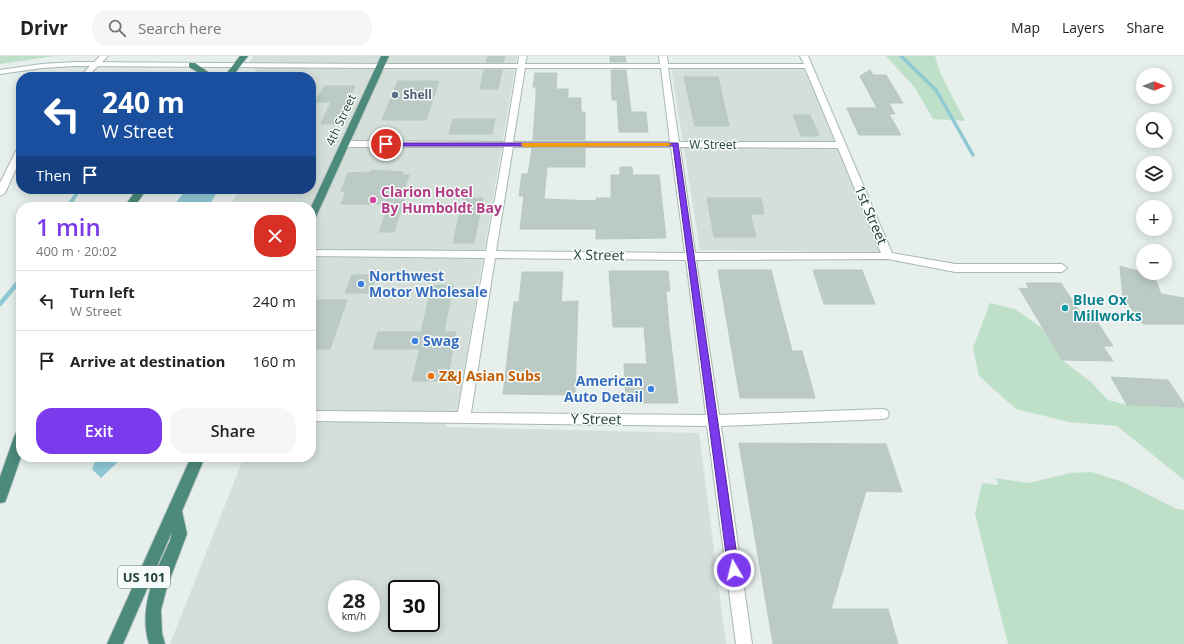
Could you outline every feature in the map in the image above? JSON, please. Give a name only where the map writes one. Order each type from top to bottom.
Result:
[{"type":"highway","points":[[232,72],[244,56]]},
{"type":"highway","name":"4th Street","points":[[316,206],[385,56]]},
{"type":"highway","points":[[192,65],[203,72]]},
{"type":"highway","points":[[0,497],[16,452]]},
{"type":"highway","name":"US 101","points":[[115,644],[196,462]]},
{"type":"highway","points":[[157,644],[152,624],[153,608],[156,596],[179,537],[179,523],[174,510]]},
{"type":"street","points":[[88,72],[104,56]]},
{"type":"street","name":"1st Street","points":[[804,56],[888,256],[954,268],[1062,268]]},
{"type":"street","points":[[0,72],[42,66],[95,64],[380,66],[523,61],[664,61],[809,66]]},
{"type":"street","points":[[464,418],[523,61]]},
{"type":"street","points":[[664,61],[712,420],[744,644]]},
{"type":"street","name":"W Street","points":[[345,144],[842,145]]},
{"type":"street","points":[[0,193],[16,159]]},
{"type":"street","name":"X Street","points":[[316,254],[888,256]]},
{"type":"street","name":"Y Street","points":[[316,416],[712,420],[882,414]]},
{"type":"shaded area","points":[[253,56],[517,56],[457,412],[316,412],[316,202],[232,202],[237,194],[316,194],[316,72],[256,72],[250,61]]},
{"type":"shaded area","points":[[671,67],[804,69],[881,252],[700,250]]},
{"type":"shaded area","points":[[316,421],[443,422],[448,427],[699,433],[726,644],[170,644],[242,462],[316,462]]},
{"type":"green space","points":[[0,56],[55,56],[0,64]]},
{"type":"green space","points":[[886,56],[935,56],[944,81],[965,121],[933,119],[915,88]]},
{"type":"green space","points":[[990,303],[1015,309],[1042,328],[1062,360],[1091,382],[1108,400],[1127,405],[1184,407],[1184,480],[1117,426],[1069,422],[1016,409],[979,376],[973,348]]},
{"type":"green space","points":[[1092,472],[1123,482],[1177,509],[1184,510],[1184,644],[1008,644],[975,514],[982,483],[999,485],[995,478],[1029,483],[1070,473]]},
{"type":"water","points":[[182,194],[216,194],[211,202],[177,202]]},
{"type":"water","points":[[95,462],[118,462],[101,478],[92,469]]},
{"type":"building","points":[[488,56],[505,56],[503,62],[486,62]]},
{"type":"building","points":[[610,56],[625,56],[626,62],[610,62]]},
{"type":"building","points":[[484,70],[502,70],[498,89],[480,89]]},
{"type":"building","points":[[611,70],[626,70],[631,112],[646,112],[648,132],[619,132],[617,100],[612,100]]},
{"type":"building","points":[[870,70],[873,75],[886,75],[903,103],[889,103],[895,114],[889,114],[901,135],[859,135],[847,108],[877,108],[860,76]]},
{"type":"building","points":[[535,73],[557,73],[556,89],[568,89],[568,98],[581,98],[581,112],[585,112],[585,140],[533,140],[536,96],[536,87],[533,87]]},
{"type":"building","points":[[684,77],[718,77],[729,126],[695,126]]},
{"type":"building","points":[[398,81],[439,81],[426,120],[382,120]]},
{"type":"building","points":[[325,86],[355,86],[336,124],[321,124],[331,102],[316,102]]},
{"type":"building","points":[[793,115],[810,115],[819,136],[801,136]]},
{"type":"building","points":[[453,119],[495,119],[492,134],[449,134]]},
{"type":"building","points":[[532,148],[585,148],[585,167],[547,167],[544,199],[596,201],[596,198],[611,198],[611,175],[620,175],[620,167],[632,167],[633,175],[659,175],[666,238],[596,239],[596,229],[520,229],[524,196],[519,196],[522,174],[528,174]]},
{"type":"building","name":"Clarion Hotel By Humboldt Bay","points":[[372,170],[403,172],[402,175],[409,175],[402,197],[405,197],[394,232],[379,232],[389,204],[341,204],[346,191],[341,191],[348,173],[371,172]]},
{"type":"building","points":[[463,198],[483,198],[474,243],[453,243]]},
{"type":"building","points":[[707,198],[761,198],[764,214],[750,214],[756,237],[714,237]]},
{"type":"building","points":[[1120,266],[1136,270],[1136,280],[1156,280],[1161,294],[1184,298],[1184,324],[1143,324],[1123,298]]},
{"type":"building","points":[[718,270],[771,270],[792,351],[802,351],[815,398],[740,398]]},
{"type":"building","points":[[813,270],[862,270],[875,304],[824,304]]},
{"type":"building","points":[[609,271],[668,271],[670,291],[666,291],[678,403],[626,403],[624,364],[647,364],[644,327],[613,327]]},
{"type":"building","points":[[522,272],[563,272],[561,302],[578,301],[575,395],[503,394],[514,302],[519,302]]},
{"type":"building","name":"Northwest Motor Wholesale","points":[[352,275],[377,275],[371,293],[345,293]]},
{"type":"building","points":[[1026,283],[1061,283],[1085,320],[1096,320],[1113,346],[1103,346],[1113,361],[1062,360],[1019,288],[1029,289]]},
{"type":"building","points":[[432,285],[453,285],[444,332],[456,332],[447,381],[412,381],[420,349],[373,349],[378,332],[421,332]]},
{"type":"building","points":[[316,300],[347,300],[330,349],[316,349]]},
{"type":"building","points":[[1111,377],[1168,380],[1184,404],[1184,407],[1127,405]]},
{"type":"building","points":[[739,443],[886,444],[902,492],[866,491],[831,609],[888,609],[898,644],[773,644]]},
{"type":"waterway","points":[[901,56],[936,90],[973,155]]},
{"type":"waterway","points":[[71,202],[77,194]]},
{"type":"waterway","points":[[0,304],[16,285]]},
{"type":"slow traffic","points":[[525,145],[668,144]]},
{"type":"place","name":"Shell","points":[[395,95]]},
{"type":"place","name":"Clarion Hotel By Humboldt Bay","points":[[373,200]]},
{"type":"place","name":"Northwest Motor Wholesale","points":[[361,284]]},
{"type":"place","name":"Blue Ox Millworks","points":[[1065,308]]},
{"type":"place","name":"Swag","points":[[415,341]]},
{"type":"place","name":"Z&J Asian Subs","points":[[431,376]]},
{"type":"place","name":"American Auto Detail","points":[[651,389]]},
{"type":"route","points":[[386,144],[676,144],[712,420],[734,570]]}]
